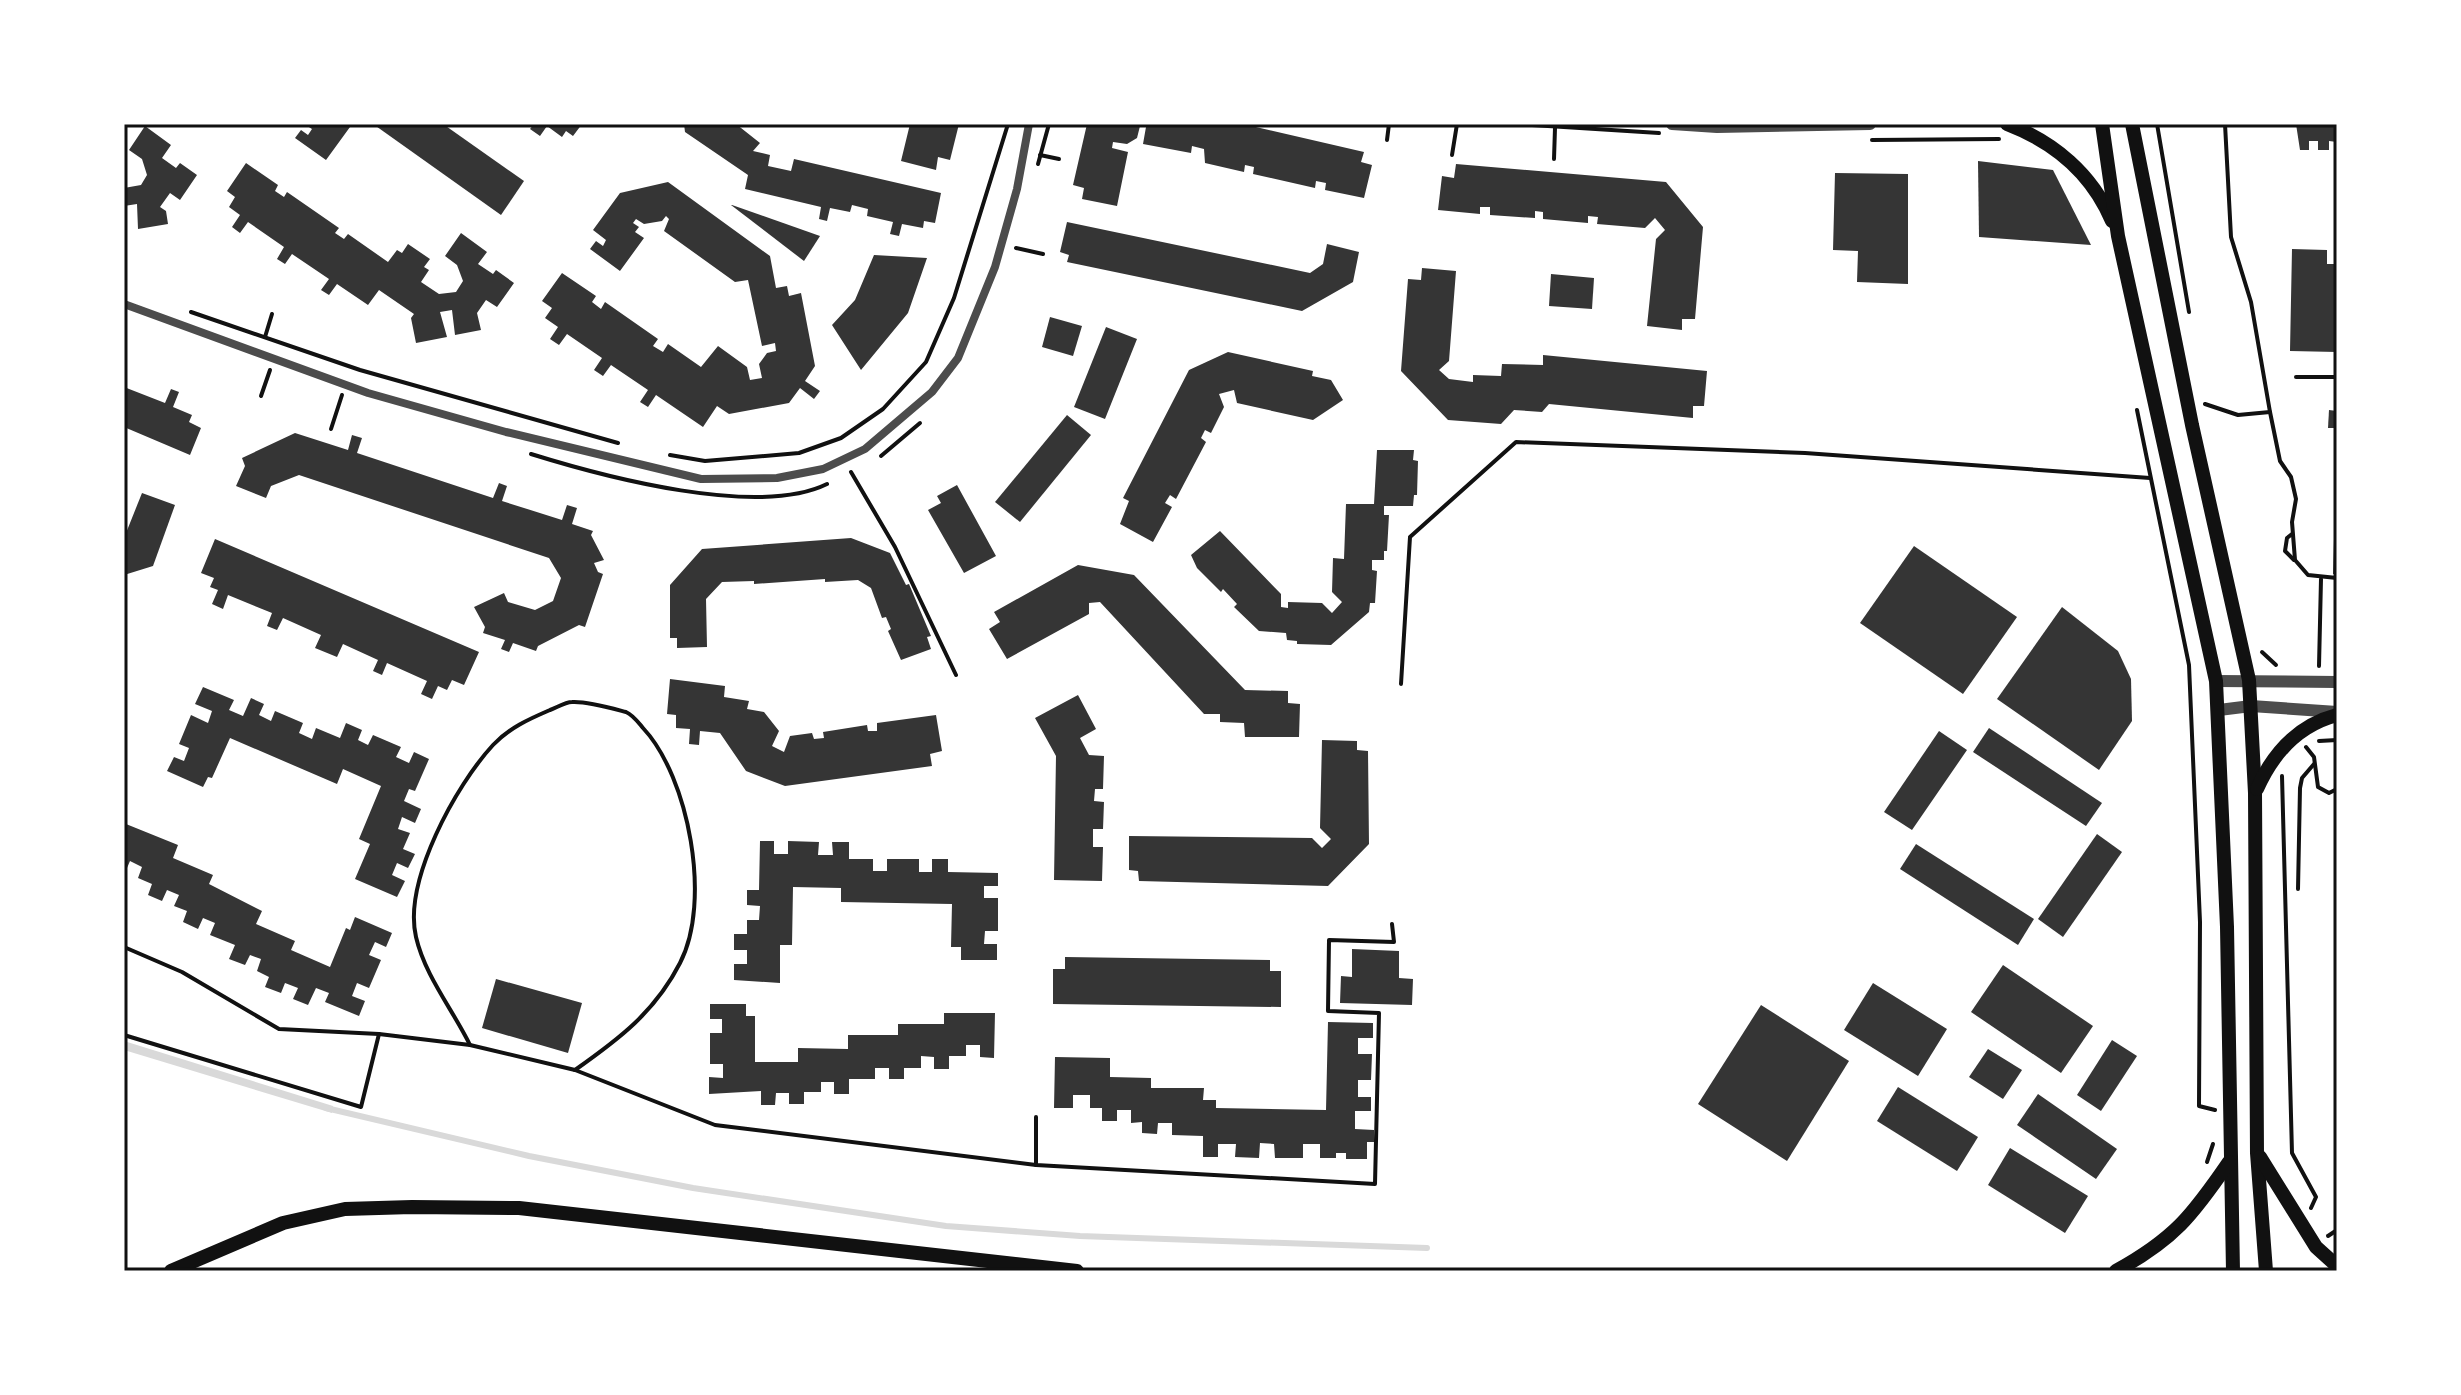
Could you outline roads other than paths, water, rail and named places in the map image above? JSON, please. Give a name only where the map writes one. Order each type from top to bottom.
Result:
[{"type":"main road","points":[[2007,124],[2036,135],[2073,162],[2106,207],[2118,236]]},
{"type":"main road","points":[[2102,124],[2118,236],[2216,681],[2227,927],[2233,1271]]},
{"type":"main road","points":[[2132,124],[2192,425],[2249,680],[2255,793],[2257,1153],[2266,1271]]},
{"type":"main road","points":[[2255,793],[2269,763],[2287,745],[2312,722],[2337,714]]},
{"type":"main road","points":[[2257,1153],[2316,1247],[2337,1266]]},
{"type":"main road","points":[[2116,1271],[2170,1238],[2202,1202],[2230,1162]]},
{"type":"main road","points":[[171,1271],[283,1223],[345,1209],[412,1207],[519,1208],[1077,1271]]},
{"type":"street","points":[[124,304],[344,390],[701,479],[777,478],[823,469],[865,449],[900,421],[932,392],[958,358],[995,267],[1017,189],[1029,124]]},
{"type":"street","points":[[1669,129],[1870,124]]},
{"type":"street","points":[[2216,681],[2337,682]]},
{"type":"street","points":[[2219,710],[2251,706],[2337,714]]},
{"type":"waterway","points":[[326,1108],[529,1156],[693,1188],[946,1226],[1080,1236],[1427,1248]]}]
